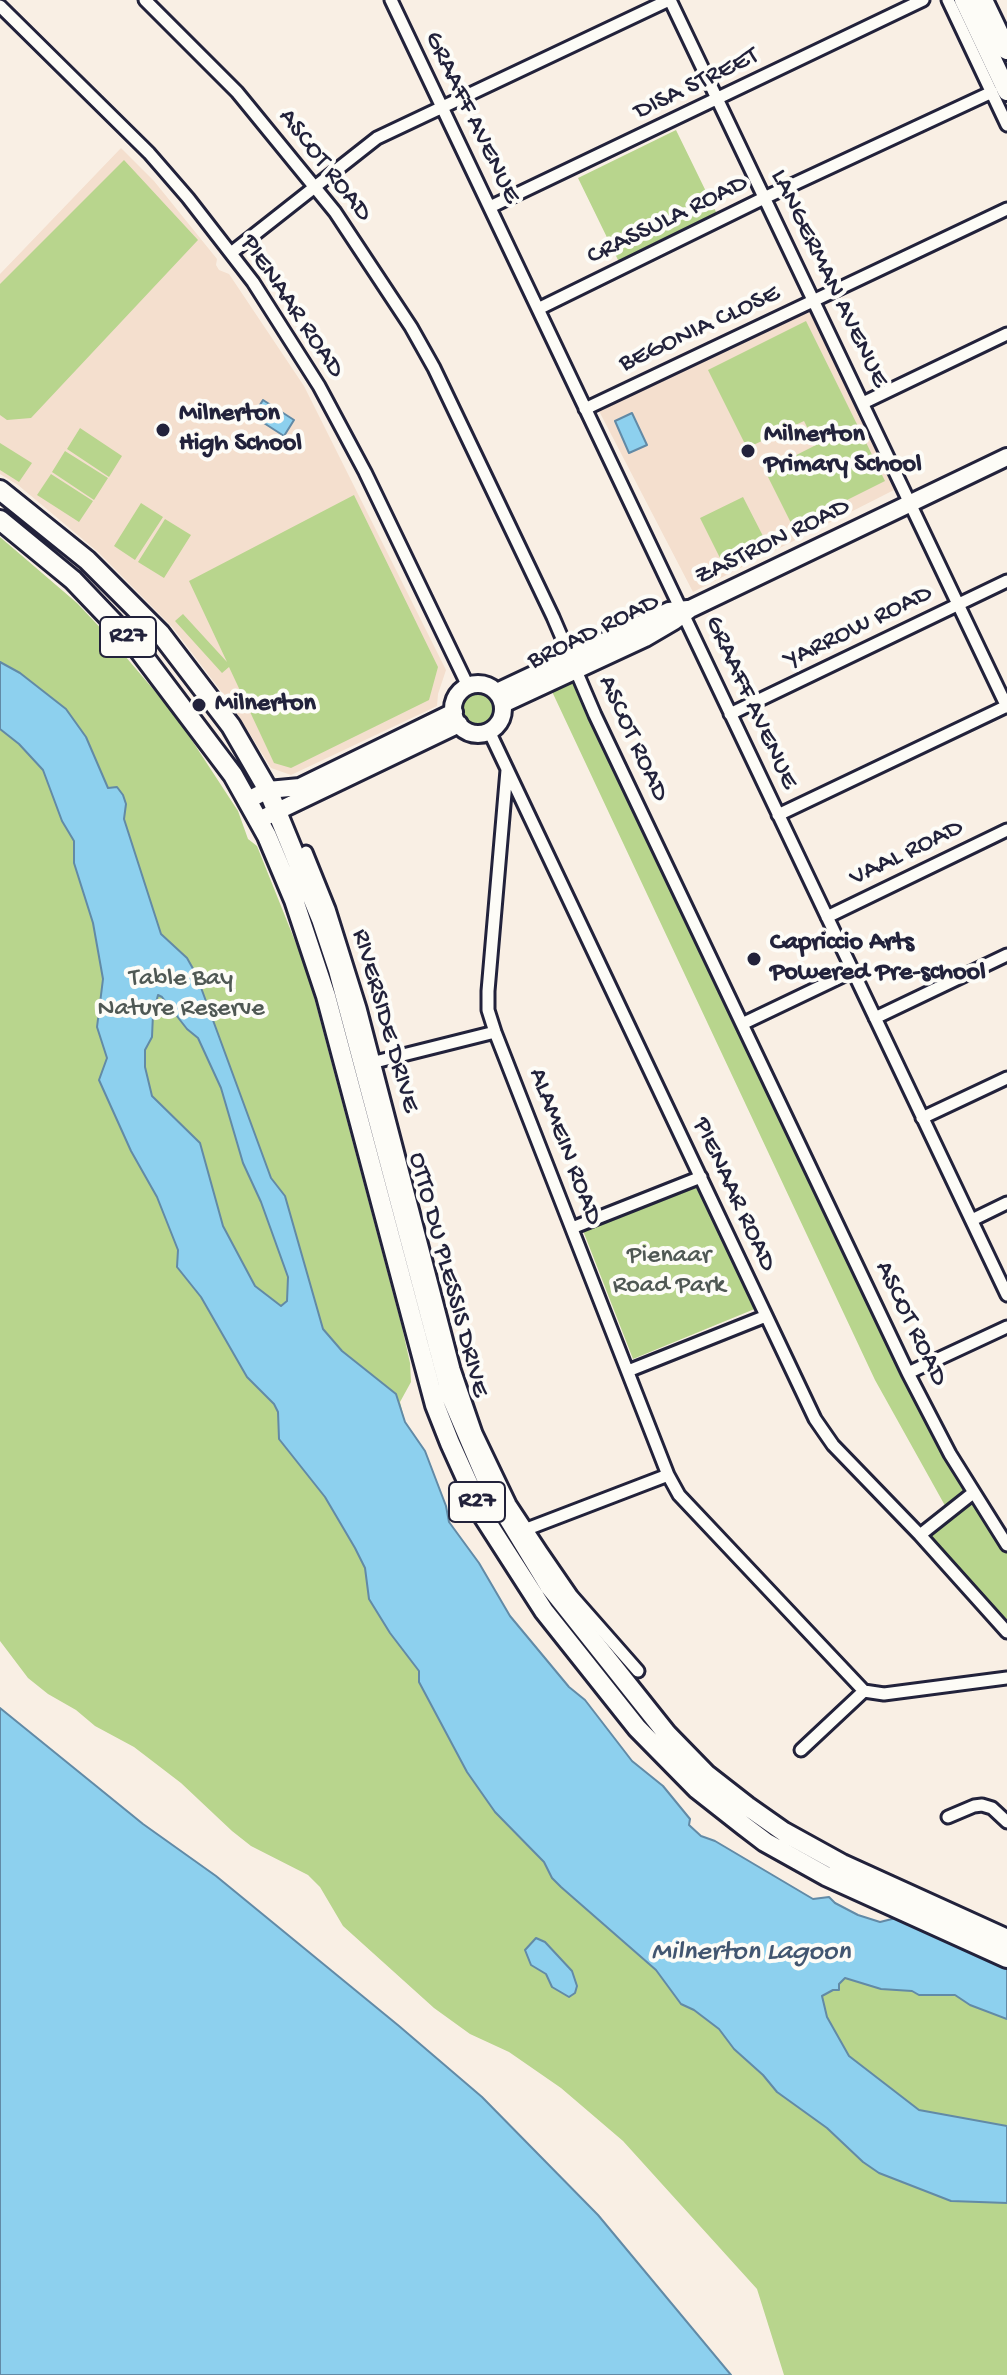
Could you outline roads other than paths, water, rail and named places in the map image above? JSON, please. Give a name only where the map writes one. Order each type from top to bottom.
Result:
[{"type":"main road","points":[[964,0],[1002,87]]},
{"type":"main road","points":[[983,0],[1007,50]]},
{"type":"main road","name":"OTTO DU PLESSIS DRIVE","points":[[0,490],[87,560],[160,633],[231,726],[268,790],[338,970],[452,1399],[491,1490],[564,1607],[667,1734],[706,1774],[747,1806],[784,1832],[842,1864],[1007,1939]]},
{"type":"main road","name":"OTTO DU PLESSIS DRIVE","points":[[0,520],[73,580],[135,645],[194,720],[259,820],[294,900],[326,996],[435,1405],[477,1504],[544,1611],[637,1728],[664,1757],[719,1807],[765,1842],[826,1876],[1007,1958]]},
{"type":"street","name":"ASCOT ROAD","points":[[145,0],[237,92],[314,186],[357,245],[434,368],[908,1373],[973,1493],[1007,1545]]},
{"type":"street","points":[[231,253],[377,138],[670,0]]},
{"type":"street","name":"LANGERMAN AVENUE","points":[[670,0],[1007,706]]},
{"type":"street","name":"DISA STREET","points":[[490,207],[923,0]]},
{"type":"street","points":[[948,0],[1002,87],[1007,125]]},
{"type":"street","name":"GRAAFF AVENUE","points":[[396,2],[441,106],[685,611],[730,714],[1007,1295]]},
{"type":"street","name":"PIENAAR ROAD","points":[[0,6],[149,153],[231,253],[272,311],[319,386],[365,472],[468,686]]},
{"type":"street","name":"CRASSULA ROAD","points":[[538,309],[764,198],[1002,87]]},
{"type":"street","name":"BEGONIA CLOSE","points":[[585,409],[1007,209]]},
{"type":"street","points":[[863,403],[1007,334]]},
{"type":"street","name":"ZASTRON ROAD","points":[[685,611],[1007,457]]},
{"type":"street","name":"YARROW ROAD","points":[[730,714],[1007,581]]},
{"type":"street","name":"BROAD ROAD","points":[[500,698],[573,664],[645,638],[685,611]]},
{"type":"street","points":[[482,684],[500,698],[500,720],[489,731],[472,732],[457,718],[457,697],[468,686],[482,684]]},
{"type":"street","points":[[778,815],[1007,706]]},
{"type":"street","points":[[259,820],[457,718]]},
{"type":"street","name":"PIENAAR ROAD","points":[[489,731],[823,1432],[1007,1632]]},
{"type":"street","name":"ALAMEIN ROAD","points":[[507,770],[488,1000],[495,1032],[668,1475],[688,1506],[864,1691]]},
{"type":"street","points":[[248,800],[268,790],[300,787],[347,772]]},
{"type":"street","points":[[503,818],[514,815],[529,817]]},
{"type":"street","name":"VAAL ROAD","points":[[827,917],[1007,830]]},
{"type":"street","name":"RIVERSIDE DRIVE","points":[[306,852],[340,941],[375,1062],[464,1399],[497,1481],[572,1596],[638,1671]]},
{"type":"street","points":[[875,1018],[1007,955]]},
{"type":"street","points":[[742,1024],[853,971]]},
{"type":"street","points":[[375,1062],[495,1032]]},
{"type":"street","points":[[922,1118],[1007,1078]]},
{"type":"street","points":[[572,1228],[701,1177]]},
{"type":"street","points":[[972,1220],[1007,1203]]},
{"type":"street","points":[[628,1371],[766,1316]]},
{"type":"street","points":[[908,1373],[1007,1327]]},
{"type":"street","points":[[527,1529],[668,1475]]},
{"type":"street","points":[[920,1535],[973,1493]]},
{"type":"street","points":[[801,1750],[864,1691],[884,1694],[1007,1678]]},
{"type":"street","points":[[948,1817],[982,1805],[992,1808],[1007,1822]]},
{"type":"water","points":[[263,400],[294,420],[284,436],[253,416]]},
{"type":"water","points":[[632,413],[647,445],[629,453],[615,421]]},
{"type":"water","name":"Milnerton Lagoon","points":[[0,662],[20,673],[66,709],[86,737],[108,788],[117,787],[123,795],[126,804],[124,819],[161,934],[187,958],[196,974],[271,1178],[285,1196],[323,1329],[342,1351],[396,1394],[405,1422],[425,1451],[449,1522],[479,1563],[510,1616],[569,1687],[585,1700],[632,1761],[663,1786],[690,1819],[689,1825],[701,1836],[715,1841],[813,1899],[829,1897],[858,1915],[880,1922],[896,1918],[1007,1968],[1007,2019],[970,2005],[955,1995],[919,1995],[912,1991],[881,1989],[845,1978],[839,1984],[839,1990],[822,1996],[827,2017],[849,2056],[919,2110],[1007,2126],[1007,2203],[951,2201],[879,2173],[863,2162],[827,2128],[777,2092],[734,2049],[719,2029],[681,2004],[656,1970],[561,1887],[544,1862],[495,1812],[467,1772],[419,1682],[419,1671],[369,1599],[365,1568],[355,1548],[325,1497],[279,1439],[278,1412],[274,1404],[247,1377],[201,1297],[177,1267],[178,1250],[157,1197],[131,1151],[99,1080],[107,1058],[97,1027],[103,979],[93,923],[74,863],[74,841],[62,821],[43,770],[0,729]],"holes":[[[158,995],[198,1038],[221,1088],[243,1163],[261,1202],[288,1277],[287,1301],[281,1306],[255,1286],[223,1226],[200,1143],[152,1096],[145,1067],[145,1050],[152,1037]]]},
{"type":"water","points":[[0,1708],[143,1824],[216,1876],[482,2097],[598,2215],[731,2375],[0,2375]]},
{"type":"water","points":[[536,1938],[545,1942],[572,1971],[577,1986],[575,1993],[569,1997],[552,1987],[546,1974],[531,1965],[525,1950]]},
{"type":"place","name":"Milnerton High School","points":[[163,430]]},
{"type":"place","name":"Milnerton Primary School","points":[[748,451]]},
{"type":"place","name":"Milnerton","points":[[199,705]]},
{"type":"place","name":"Capriccio Arts Powered Pre-school","points":[[754,959]]},
{"type":"park label","name":"Table Bay Nature Reserve","points":[[181,995]]},
{"type":"park label","name":"Pienaar Road Park","points":[[669,1272]]}]
